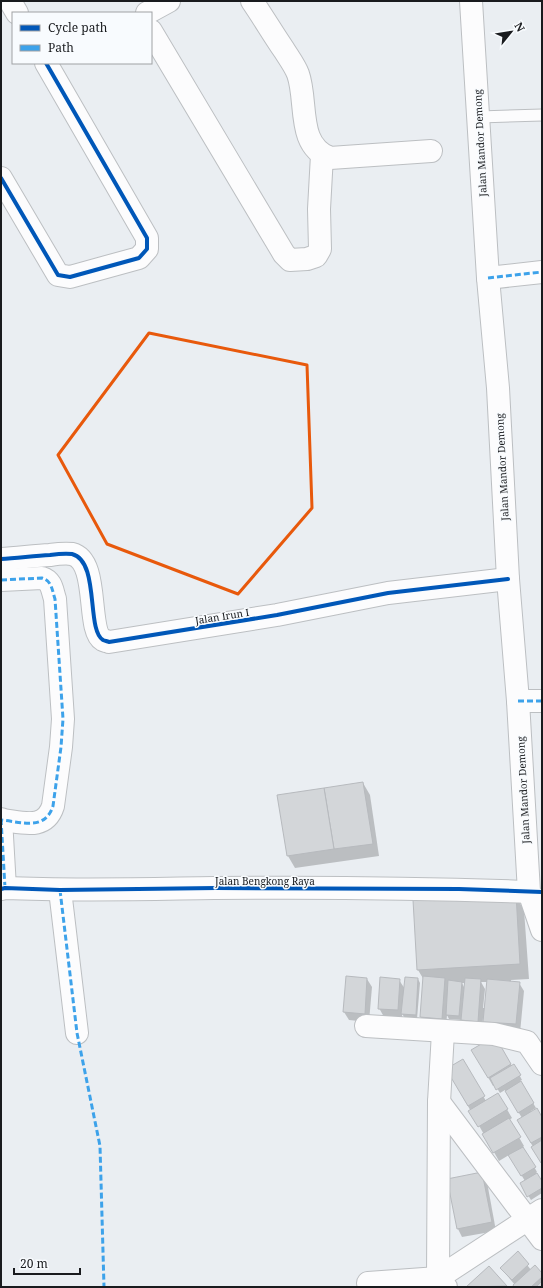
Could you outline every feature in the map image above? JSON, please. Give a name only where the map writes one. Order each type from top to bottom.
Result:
[{"type":"street","points":[[10,1],[16,12]]},
{"type":"street","points":[[134,1],[140,12]]},
{"type":"street","points":[[149,12],[168,1]]},
{"type":"street","points":[[252,1],[298,72],[303,90],[306,133],[310,143],[322,155],[330,158],[431,151]]},
{"type":"street","name":"Jalan Mandor Demong","points":[[471,1],[488,278],[498,388],[508,578],[535,892],[542,930]]},
{"type":"street","points":[[152,33],[284,254],[290,260],[307,259],[316,256],[320,249],[319,210],[322,155]]},
{"type":"street","points":[[1,178],[58,275],[70,277],[140,258],[147,249],[148,238],[47,64]]},
{"type":"street","points":[[488,278],[542,272]]},
{"type":"street","name":"Jalan Irun I","points":[[1,559],[61,554],[72,554],[80,559],[87,568],[96,626],[103,640],[109,642],[276,615],[388,593],[508,578]]},
{"type":"street","points":[[1,580],[42,578],[47,580],[50,584],[55,599],[63,719],[61,747],[51,814],[45,820],[38,823],[1,820],[3,888]]},
{"type":"street","points":[[518,701],[542,701]]},
{"type":"street","name":"Jalan Bengkong Raya","points":[[3,888],[60,890],[216,888],[459,889],[535,892]]},
{"type":"street","points":[[60,890],[77,1033]]},
{"type":"street","points":[[366,1026],[494,1034],[527,1042],[542,1064]]},
{"type":"street","points":[[442,1282],[439,1102],[443,1032]]},
{"type":"street","points":[[439,1102],[534,1215],[542,1239]]},
{"type":"street","points":[[368,1283],[442,1282],[534,1215]]},
{"type":"lane","points":[[479,117],[542,114]]},
{"type":"highlighted area","points":[[149,333],[307,365],[312,508],[238,594],[107,544],[58,455]]},
{"type":"building","points":[[363,782],[373,844],[334,849],[324,788]]},
{"type":"building","points":[[324,788],[334,849],[287,856],[277,795]]},
{"type":"building","points":[[516,894],[520,964],[417,970],[413,900]]},
{"type":"building","points":[[346,976],[367,978],[365,1014],[343,1012]]},
{"type":"building","points":[[423,976],[445,978],[442,1019],[420,1017]]},
{"type":"building","points":[[380,977],[400,979],[398,1010],[378,1009]]},
{"type":"building","points":[[405,977],[418,978],[416,1015],[401,1014]]},
{"type":"building","points":[[465,978],[481,979],[478,1022],[461,1020]]},
{"type":"building","points":[[487,979],[520,982],[516,1024],[483,1022]]},
{"type":"building","points":[[448,980],[462,982],[459,1016],[446,1015]]},
{"type":"building","points":[[495,1036],[511,1064],[488,1078],[471,1050]]},
{"type":"building","points":[[463,1059],[485,1096],[468,1106],[446,1069]]},
{"type":"building","points":[[514,1064],[521,1075],[496,1090],[490,1078]]},
{"type":"building","points":[[521,1081],[534,1103],[518,1113],[505,1091]]},
{"type":"building","points":[[498,1093],[508,1109],[478,1127],[468,1111]]},
{"type":"building","points":[[537,1108],[542,1117],[542,1137],[531,1143],[517,1120]]},
{"type":"building","points":[[509,1118],[521,1137],[493,1153],[482,1134]]},
{"type":"building","points":[[542,1140],[542,1162],[541,1163],[531,1147]]},
{"type":"building","points":[[523,1147],[536,1167],[521,1176],[508,1155]]},
{"type":"building","points":[[482,1172],[492,1222],[457,1229],[447,1179]]},
{"type":"building","points":[[537,1173],[542,1181],[542,1188],[527,1197],[520,1183]]},
{"type":"building","points":[[518,1251],[529,1264],[512,1280],[500,1268]]},
{"type":"building","points":[[535,1265],[542,1273],[542,1277],[531,1287],[514,1287],[513,1285]]},
{"type":"building","points":[[489,1266],[507,1286],[466,1287]]},
{"type":"building","points":[[542,1281],[542,1287],[536,1287]]},
{"type":"marked path","points":[[488,278],[542,272]]},
{"type":"marked path","points":[[1,580],[42,578],[48,581],[51,586],[55,599],[63,719],[61,747],[53,806],[49,814],[39,822],[32,823],[1,820]]},
{"type":"marked path","points":[[518,701],[542,701]]},
{"type":"marked path","points":[[1,819],[5,888]]},
{"type":"marked path","points":[[60,890],[77,1033],[100,1146],[104,1287]]},
{"type":"cycle path","points":[[1,178],[58,275],[70,277],[139,258],[147,249],[147,238],[47,64]]},
{"type":"cycle path","points":[[1,559],[58,554],[72,554],[81,559],[90,582],[95,623],[98,634],[103,640],[109,642],[277,615],[388,593],[508,579]]},
{"type":"cycle path","points":[[1,889],[459,889],[542,892]]}]
